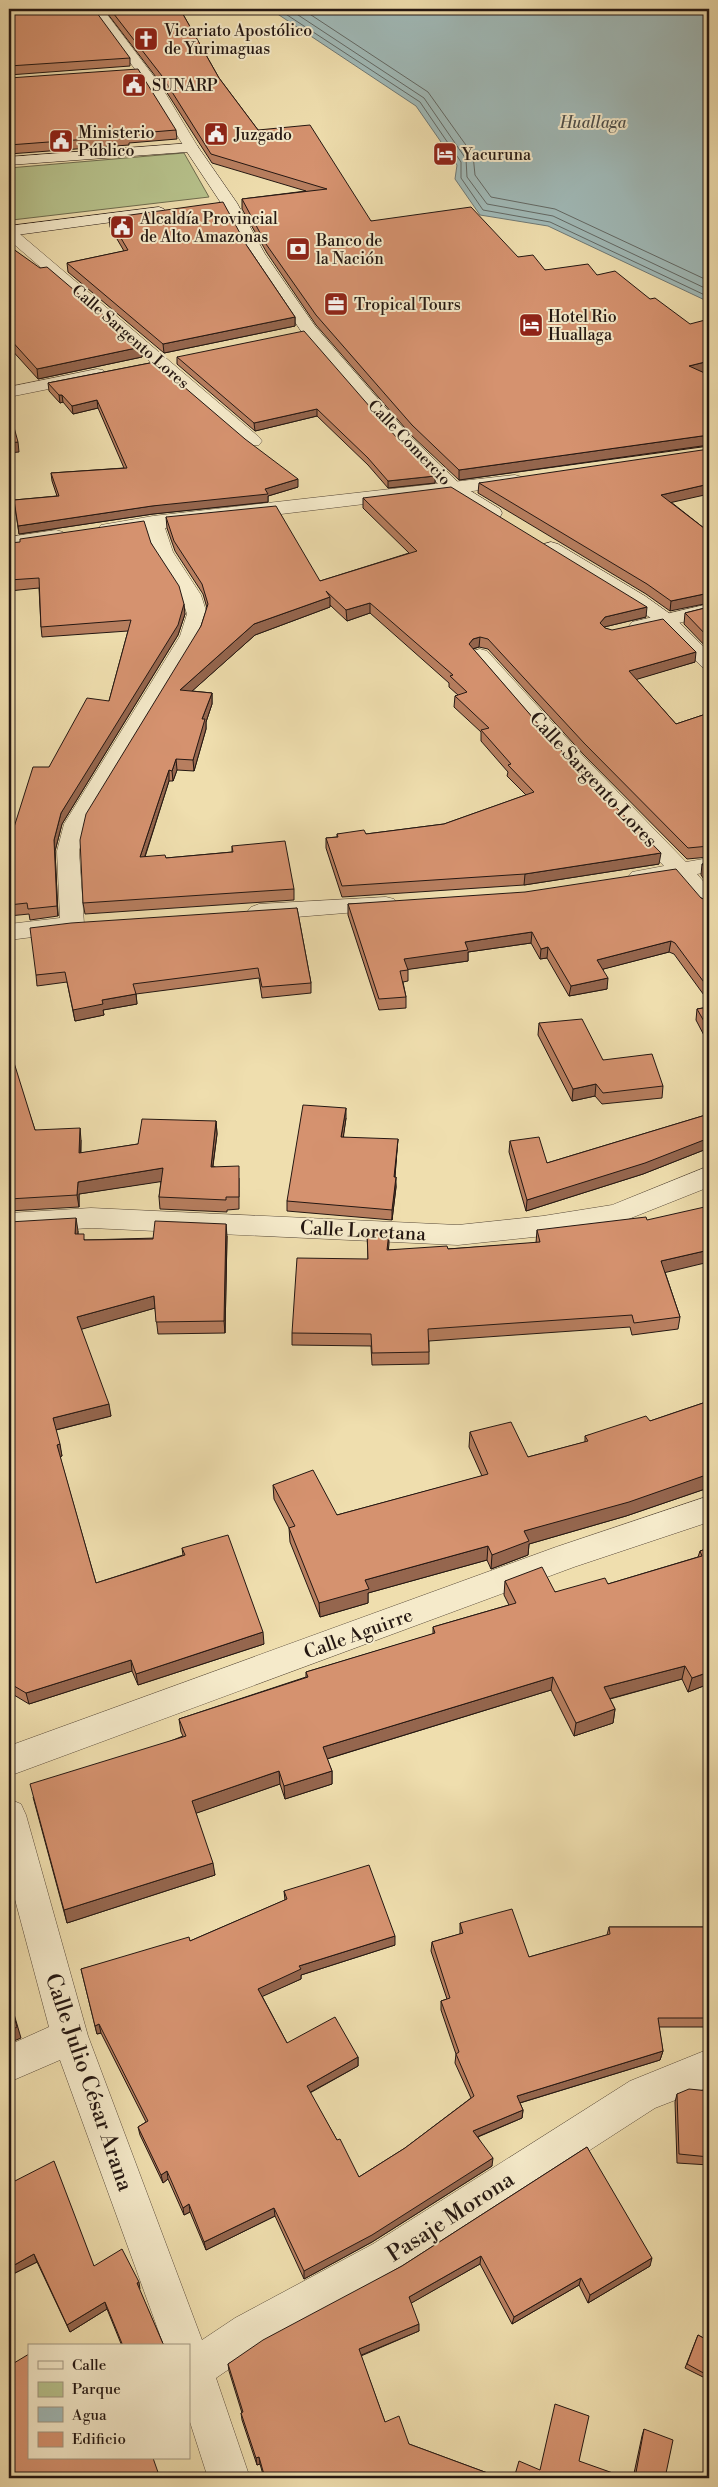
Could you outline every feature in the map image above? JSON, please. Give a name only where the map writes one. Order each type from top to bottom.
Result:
[{"type":"street","name":"Calle Comercio","points":[[96,9],[154,86],[191,147],[229,203],[257,254],[309,330],[404,440],[454,489],[504,520]]},
{"type":"street","points":[[123,73],[142,72]]},
{"type":"street","points":[[9,161],[191,147]]},
{"type":"street","points":[[210,205],[229,203]]},
{"type":"street","points":[[9,232],[170,210]]},
{"type":"street","name":"Calle Sargento Lores","points":[[9,232],[253,441]]},
{"type":"street","points":[[290,334],[309,330]]},
{"type":"street","points":[[142,365],[179,357]]},
{"type":"street","points":[[9,392],[113,370]]},
{"type":"street","points":[[9,543],[153,522],[454,489],[532,478]]},
{"type":"street","points":[[9,932],[81,924],[68,851],[75,824],[190,636],[196,614],[191,595],[163,552],[153,522]]},
{"type":"street","points":[[538,540],[638,600],[666,620],[709,663]]},
{"type":"street","points":[[620,631],[709,610]]},
{"type":"street","name":"Calle Sargento Lores","points":[[480,655],[574,760],[682,871],[709,903]]},
{"type":"street","points":[[623,879],[682,871],[709,865]]},
{"type":"street","points":[[237,914],[411,902]]},
{"type":"street","name":"Calle Loretana","points":[[9,1223],[91,1218],[458,1235],[543,1226],[616,1214],[709,1176]]},
{"type":"street","name":"Calle Aguirre","points":[[9,1761],[567,1556],[709,1509]]},
{"type":"street","name":"Calle Julio César Arana","points":[[9,1815],[70,2036],[184,2344]]},
{"type":"street","points":[[9,2064],[70,2036]]},
{"type":"street","name":"Pasaje Morona","points":[[190,2358],[249,2332],[387,2258],[643,2094],[709,2068]]},
{"type":"street","name":"Calle Julio César Arana","points":[[190,2361],[229,2478]]},
{"type":"green space","points":[[184,153],[209,197],[12,220],[9,214],[9,168]]},
{"type":"water","name":"Huallaga","points":[[270,9],[709,9],[709,302],[548,226],[480,215],[455,179],[457,165],[416,106]]},
{"type":"building","points":[[94,9],[130,58],[9,66],[9,12]]},
{"type":"building","points":[[110,9],[180,9],[219,78],[258,130],[310,125],[371,221],[471,207],[518,257],[533,255],[545,270],[588,264],[597,275],[615,271],[650,299],[655,298],[690,324],[709,319],[709,361],[689,366],[709,375],[709,435],[459,470],[412,425],[316,315],[266,244],[242,199],[327,189],[211,154],[162,76]]},
{"type":"building","points":[[138,69],[176,130],[128,134],[128,136],[9,145],[9,78]]},
{"type":"building","points":[[223,202],[247,246],[295,317],[163,344],[67,263],[128,250],[109,218]]},
{"type":"building","points":[[9,246],[40,268],[47,267],[141,347],[37,369],[9,338]]},
{"type":"building","points":[[304,331],[397,438],[435,476],[388,481],[368,458],[317,409],[254,423],[177,357]]},
{"type":"building","points":[[155,362],[245,439],[298,479],[265,489],[268,494],[152,506],[18,526],[14,500],[59,496],[51,473],[127,468],[97,400],[72,406],[48,383]]},
{"type":"building","points":[[9,409],[18,442],[9,443]]},
{"type":"building","points":[[709,449],[709,484],[661,495],[709,532],[709,593],[671,601],[647,584],[479,483]]},
{"type":"building","points":[[451,487],[647,607],[605,617],[600,623],[605,628],[612,630],[663,619],[696,652],[629,671],[676,724],[709,713],[709,846],[688,848],[584,743],[488,639],[480,637],[473,639],[469,644],[566,756],[661,853],[525,874],[342,886],[326,838],[338,837],[337,834],[364,830],[366,834],[444,824],[534,792],[508,765],[511,764],[481,730],[489,728],[455,696],[467,692],[450,676],[453,675],[370,603],[346,610],[326,591],[330,597],[254,624],[180,690],[212,693],[202,719],[205,719],[193,760],[176,759],[172,771],[169,770],[140,857],[165,855],[166,858],[233,852],[232,846],[285,841],[294,889],[83,903],[80,840],[86,814],[201,626],[208,604],[202,584],[174,541],[166,517],[276,506],[320,581],[417,551],[363,498]]},
{"type":"building","points":[[144,521],[151,543],[179,586],[184,604],[178,625],[61,813],[54,840],[57,906],[28,909],[27,903],[9,905],[9,843],[33,767],[49,767],[87,698],[109,701],[131,620],[41,627],[39,578],[9,580],[9,543],[20,542],[20,539]]},
{"type":"building","points":[[709,607],[709,638],[685,613]]},
{"type":"building","points":[[709,863],[709,873],[702,864]]},
{"type":"building","points":[[676,869],[701,898],[709,901],[709,989],[675,943],[671,941],[597,960],[608,978],[571,986],[548,947],[541,949],[532,932],[465,942],[468,950],[404,959],[408,970],[400,971],[406,997],[379,999],[348,904],[525,892]]},
{"type":"building","points":[[297,908],[311,983],[262,987],[258,968],[133,984],[136,994],[102,1000],[103,1004],[73,1010],[65,972],[36,975],[30,928],[71,923]]},
{"type":"building","points":[[709,1007],[709,1030],[697,1009]]},
{"type":"building","points":[[582,1019],[603,1060],[652,1054],[663,1086],[603,1093],[596,1084],[573,1089],[539,1023]]},
{"type":"building","points":[[9,1053],[11,1053],[35,1130],[80,1128],[79,1153],[138,1144],[142,1119],[216,1121],[211,1167],[239,1166],[239,1197],[226,1197],[226,1200],[159,1197],[163,1168],[78,1182],[77,1195],[9,1199]]},
{"type":"building","points":[[303,1105],[346,1108],[341,1137],[398,1139],[392,1210],[287,1201]]},
{"type":"building","points":[[709,1114],[709,1138],[645,1163],[527,1200],[510,1141],[539,1137],[547,1163]]},
{"type":"building","points":[[709,1206],[709,1250],[661,1261],[680,1317],[634,1323],[632,1315],[428,1329],[429,1352],[372,1353],[371,1334],[292,1333],[297,1258],[368,1259],[367,1231],[389,1232],[387,1250],[447,1246],[448,1249],[540,1242],[537,1230],[646,1217],[647,1220]]},
{"type":"building","points":[[76,1218],[75,1234],[84,1234],[84,1240],[153,1239],[155,1221],[226,1224],[224,1321],[156,1322],[154,1296],[77,1317],[109,1404],[53,1418],[60,1444],[57,1445],[96,1583],[185,1555],[182,1548],[228,1535],[263,1632],[136,1674],[131,1660],[26,1693],[9,1683],[9,1222]]},
{"type":"building","points":[[709,1401],[709,1474],[629,1502],[524,1531],[529,1541],[492,1555],[488,1546],[365,1580],[369,1589],[319,1603],[289,1528],[295,1526],[273,1485],[313,1470],[337,1515],[488,1474],[470,1432],[511,1422],[528,1457],[588,1441],[585,1436],[646,1416],[650,1421]]},
{"type":"building","points":[[709,1548],[709,1672],[692,1678],[685,1666],[604,1687],[615,1709],[576,1723],[553,1677],[323,1747],[332,1771],[284,1786],[279,1771],[192,1801],[213,1863],[64,1910],[30,1784],[186,1736],[179,1719],[308,1677],[306,1672],[435,1633],[433,1627],[516,1603],[505,1581],[542,1567],[555,1592],[605,1578],[608,1584],[702,1556],[700,1551]]},
{"type":"building","points":[[369,1865],[395,1936],[299,1966],[301,1969],[258,1989],[287,2043],[335,2017],[358,2057],[307,2086],[337,2140],[340,2139],[359,2177],[405,2148],[474,2096],[456,2054],[459,2052],[441,2001],[450,1998],[432,1942],[463,1933],[460,1923],[512,1909],[529,1957],[610,1934],[609,1927],[709,1927],[709,2018],[658,2018],[663,2051],[517,2096],[523,2110],[473,2131],[493,2158],[372,2235],[304,2271],[274,2208],[204,2242],[189,2204],[183,2208],[167,2171],[161,2175],[138,2127],[148,2121],[99,2024],[95,2026],[81,1969],[189,1937],[190,1941],[287,1899],[284,1891]]},
{"type":"building","points":[[9,1998],[17,2027],[9,2031]]},
{"type":"building","points":[[689,2089],[709,2091],[709,2157],[679,2154],[677,2094]]},
{"type":"building","points":[[587,2147],[652,2258],[590,2295],[581,2278],[514,2317],[481,2256],[409,2297],[419,2324],[359,2349],[385,2422],[399,2416],[409,2444],[501,2478],[265,2478],[259,2457],[256,2458],[241,2413],[243,2412],[228,2364],[263,2340],[402,2266]]},
{"type":"building","points":[[54,2161],[94,2266],[122,2249],[139,2282],[137,2283],[163,2344],[122,2344],[105,2302],[67,2325],[34,2254],[9,2268],[9,2184]]},
{"type":"building","points":[[698,2335],[709,2341],[709,2376],[687,2364]]},
{"type":"building","points":[[28,2355],[28,2460],[154,2460],[160,2478],[9,2478],[9,2366]]},
{"type":"building","points":[[555,2404],[589,2416],[579,2461],[627,2478],[514,2478],[519,2461],[540,2470]]},
{"type":"building","points":[[644,2429],[673,2440],[665,2478],[635,2478]]},
{"type":"place","name":"Vicariato Apostólico de Yurimaguas","points":[[146,39]]},
{"type":"place","name":"SUNARP","points":[[134,85]]},
{"type":"place","name":"Juzgado","points":[[216,134]]},
{"type":"place","name":"Ministerio Público","points":[[61,141]]},
{"type":"place","name":"Yacuruna","points":[[445,154]]},
{"type":"place","name":"Alcaldía Provincial de Alto Amazonas","points":[[122,227]]},
{"type":"place","name":"Banco de la Nación","points":[[298,249]]},
{"type":"place","name":"Tropical Tours","points":[[336,304]]},
{"type":"place","name":"Hotel Rio Huallaga","points":[[531,325]]}]
